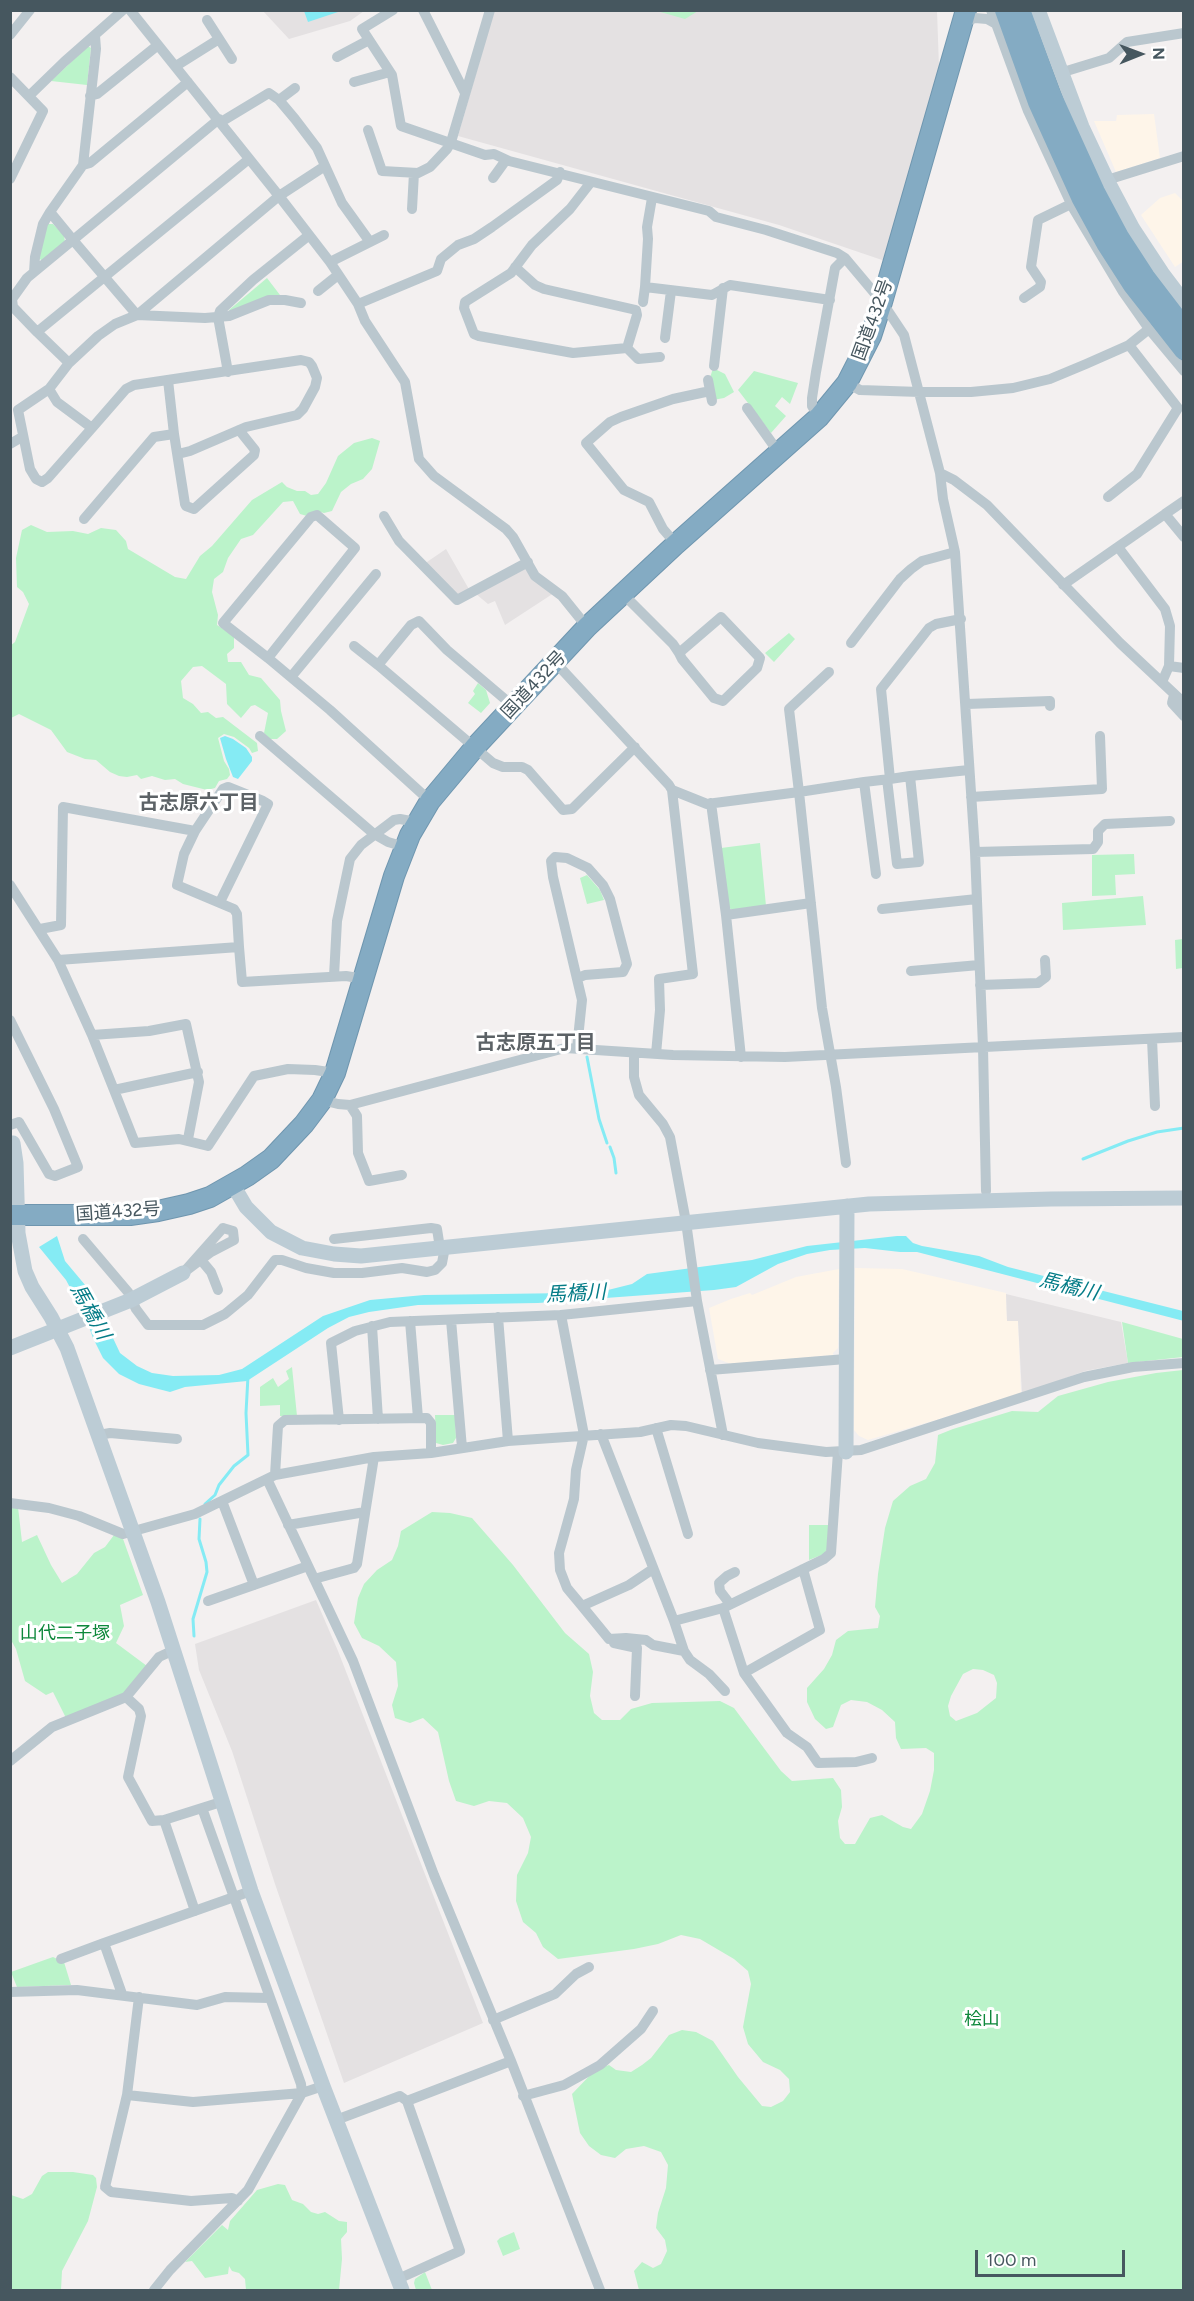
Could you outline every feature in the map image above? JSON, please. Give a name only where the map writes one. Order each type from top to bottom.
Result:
[{"type":"highway","points":[[1020,10],[1051,94],[1095,192],[1119,237],[1145,277],[1184,328]]},
{"type":"highway","name":"国道432号","points":[[14,1215],[130,1215],[158,1211],[210,1197],[233,1185],[278,1153],[304,1124],[322,1100],[335,1073],[394,876],[416,822],[430,801],[476,746],[587,627],[676,544],[819,417],[847,383],[871,336],[882,302],[964,17]]},
{"type":"highway","points":[[1000,17],[1083,199],[1106,243],[1133,285],[1184,350]]},
{"type":"street","points":[[10,35],[30,10]]},
{"type":"street","points":[[29,96],[123,10]]},
{"type":"street","points":[[130,10],[279,196],[330,262],[358,304],[370,328],[405,382],[419,459],[434,476],[478,506],[506,530],[513,537],[535,576],[562,596],[587,627]]},
{"type":"street","points":[[393,10],[362,29],[390,72],[401,126],[485,155],[494,154],[506,160],[709,211],[716,217],[837,253],[882,302],[904,335],[940,473],[943,499],[956,552],[975,852],[986,1191]]},
{"type":"street","points":[[423,10],[465,93]]},
{"type":"street","points":[[368,130],[382,171],[414,173],[430,166],[451,142],[490,10]]},
{"type":"street","points":[[991,10],[1000,17],[1028,111],[1071,204],[1102,261],[1149,330],[1184,371]]},
{"type":"street","points":[[1038,10],[1082,128],[1107,180],[1133,229],[1184,302]]},
{"type":"street","points":[[964,17],[987,19],[1000,17]]},
{"type":"street","points":[[207,21],[232,58]]},
{"type":"street","points":[[1060,73],[1109,58],[1128,42],[1184,33]]},
{"type":"street","points":[[34,272],[43,224],[83,165],[96,49],[95,36]]},
{"type":"street","points":[[176,66],[219,39]]},
{"type":"street","points":[[337,57],[369,40]]},
{"type":"street","points":[[90,96],[97,94],[158,45]]},
{"type":"street","points":[[354,82],[390,72]]},
{"type":"street","points":[[10,77],[43,111],[10,179]]},
{"type":"street","points":[[83,165],[90,164],[188,82]]},
{"type":"street","points":[[279,100],[295,88]]},
{"type":"street","points":[[69,363],[12,304],[17,292],[34,272],[220,121],[267,93],[273,94],[279,100],[317,148],[342,203],[370,242]]},
{"type":"street","points":[[1107,180],[1184,156]]},
{"type":"street","points":[[37,332],[249,159]]},
{"type":"street","points":[[493,178],[506,160]]},
{"type":"street","points":[[178,453],[190,451],[239,430],[297,415],[303,409],[315,387],[317,378],[312,366],[309,362],[301,360],[168,380],[126,389],[42,482],[32,473],[22,437],[18,410],[49,389],[69,363],[98,336],[115,324],[137,315],[279,196],[325,166]]},
{"type":"street","points":[[358,304],[437,271],[441,259],[458,245],[474,239],[492,227],[557,180],[560,172]]},
{"type":"street","points":[[412,209],[414,173]]},
{"type":"street","points":[[591,182],[570,209],[532,245],[506,277],[464,304],[464,311],[474,334],[504,342],[573,353],[627,348]]},
{"type":"street","points":[[643,302],[647,227],[652,198]]},
{"type":"street","points":[[1024,298],[1040,287],[1041,282],[1031,267],[1038,220],[1071,204]]},
{"type":"street","points":[[50,212],[137,315],[205,318],[229,315],[269,300],[302,303]]},
{"type":"street","points":[[330,262],[384,235]]},
{"type":"street","points":[[228,372],[218,317],[224,307],[308,236]]},
{"type":"street","points":[[819,417],[812,406],[812,399],[835,268],[844,258]]},
{"type":"street","points":[[515,267],[535,285],[544,289],[636,310],[637,315],[627,348]]},
{"type":"street","points":[[318,291],[338,275]]},
{"type":"street","points":[[645,287],[711,295],[730,285],[830,300]]},
{"type":"street","points":[[714,366],[723,288]]},
{"type":"street","points":[[665,338],[671,291]]},
{"type":"street","points":[[847,383],[860,390],[995,391],[1032,384],[1058,375],[1129,345],[1149,330]]},
{"type":"street","points":[[1108,497],[1137,474],[1178,408],[1129,345]]},
{"type":"street","points":[[627,348],[638,359],[660,357]]},
{"type":"street","points":[[168,380],[186,507],[194,509],[254,455],[255,450],[239,430]]},
{"type":"street","points":[[49,389],[57,402],[92,428]]},
{"type":"street","points":[[676,544],[663,529],[649,502],[624,490],[586,442],[621,417],[673,399],[710,391]]},
{"type":"street","points":[[747,408],[779,453]]},
{"type":"street","points":[[84,519],[154,437],[174,434]]},
{"type":"street","points":[[10,444],[22,437]]},
{"type":"street","points":[[940,473],[954,480],[987,505],[1120,643],[1184,703]]},
{"type":"street","points":[[1063,585],[1184,501]]},
{"type":"street","points":[[1166,514],[1184,537]]},
{"type":"street","points":[[268,658],[355,549],[317,515],[311,517],[223,623],[291,677],[430,801]]},
{"type":"street","points":[[384,516],[399,541],[457,600],[528,562]]},
{"type":"street","points":[[1118,548],[1165,609],[1170,626],[1169,666],[1162,682]]},
{"type":"street","points":[[851,643],[911,568],[922,561],[956,552]]},
{"type":"street","points":[[291,677],[376,574]]},
{"type":"street","points":[[623,594],[673,644],[679,653],[714,698],[723,701],[757,668],[760,657],[721,616],[679,653]]},
{"type":"street","points":[[910,776],[920,862],[897,864],[881,689],[929,628],[936,624],[961,619]]},
{"type":"street","points":[[378,665],[411,625],[419,621],[447,650],[513,706]]},
{"type":"street","points":[[354,646],[476,746],[493,763],[503,767],[522,767],[528,770],[560,808],[572,809],[635,747]]},
{"type":"street","points":[[555,662],[672,790],[693,974],[659,979],[660,1010],[656,1054]]},
{"type":"street","points":[[1169,666],[1184,668]]},
{"type":"street","points":[[829,672],[789,710],[830,1056],[837,1087],[846,1163]]},
{"type":"street","points":[[1174,694],[1172,704],[1184,716]]},
{"type":"street","points":[[967,704],[1050,701],[1050,706]]},
{"type":"street","points":[[260,736],[374,834],[388,842],[405,847]]},
{"type":"street","points":[[971,796],[1102,789],[1100,736]]},
{"type":"street","points":[[672,790],[706,804],[969,770]]},
{"type":"street","points":[[864,782],[876,874]]},
{"type":"street","points":[[220,902],[268,804],[228,787],[223,789],[195,831],[184,854],[177,885],[234,909],[237,914],[242,982],[334,976],[364,979]]},
{"type":"street","points":[[711,803],[741,1057]]},
{"type":"street","points":[[40,929],[61,925],[63,807],[195,831]]},
{"type":"street","points":[[334,976],[337,921],[350,859],[361,845],[394,820],[416,822]]},
{"type":"street","points":[[975,852],[1092,849],[1098,842],[1098,831],[1105,824],[1170,821]]},
{"type":"street","points":[[577,1048],[582,1009],[578,978],[553,877],[551,861],[555,856],[567,858],[588,868],[603,885],[610,899],[627,964],[622,972],[585,975],[578,978]]},
{"type":"street","points":[[10,885],[58,960],[92,1035],[135,1143],[188,1139],[208,1146],[254,1076],[288,1069],[335,1073]]},
{"type":"street","points":[[882,909],[976,899]]},
{"type":"street","points":[[726,915],[811,903]]},
{"type":"street","points":[[58,960],[239,947]]},
{"type":"street","points":[[980,985],[1038,983],[1046,977],[1045,960]]},
{"type":"street","points":[[911,971],[979,965]]},
{"type":"street","points":[[10,1020],[54,1109],[78,1167],[55,1176],[49,1174],[19,1122],[10,1125]]},
{"type":"street","points":[[92,1035],[149,1031],[186,1024],[199,1082],[188,1139]]},
{"type":"street","points":[[322,1100],[350,1105],[565,1048],[634,1054],[741,1057],[830,1056],[1184,1037]]},
{"type":"street","points":[[1152,1038],[1155,1106]]},
{"type":"street","points":[[634,1054],[634,1077],[639,1095],[663,1124],[670,1137],[686,1222],[697,1300],[723,1435]]},
{"type":"street","points":[[114,1090],[198,1072]]},
{"type":"street","points":[[350,1105],[357,1116],[358,1153],[369,1181],[402,1175]]},
{"type":"street","points":[[11,1141],[16,1163],[14,1215],[25,1271],[58,1330],[99,1436],[174,1650],[251,1891],[323,2086],[336,2120],[400,2285],[460,2251],[407,2101],[400,2096],[336,2120]]},
{"type":"street","points":[[233,1185],[246,1207],[268,1230],[302,1248],[361,1256],[847,1206],[1051,1199],[1184,1198]]},
{"type":"street","points":[[674,1621],[727,1606],[831,1553],[842,1452],[846,1359],[847,1206]]},
{"type":"street","points":[[10,1348],[131,1300],[183,1273],[211,1252],[231,1244],[235,1236],[233,1231],[223,1228],[218,1231],[183,1273]]},
{"type":"street","points":[[83,1239],[128,1292],[148,1325],[203,1324],[225,1314],[248,1294],[275,1260],[334,1273],[402,1269],[427,1272],[435,1270],[442,1263],[442,1248],[437,1229],[334,1239]]},
{"type":"street","points":[[201,1260],[211,1272],[218,1290]]},
{"type":"street","points":[[339,1420],[331,1343],[372,1326],[390,1322],[561,1315],[697,1300]]},
{"type":"street","points":[[561,1315],[584,1435],[576,1470],[574,1499],[559,1553],[560,1570],[567,1588],[609,1639],[613,1643],[637,1648],[636,1696]]},
{"type":"street","points":[[498,1317],[508,1441]]},
{"type":"street","points":[[451,1320],[462,1448]]},
{"type":"street","points":[[410,1321],[418,1418]]},
{"type":"street","points":[[372,1326],[378,1419]]},
{"type":"street","points":[[710,1370],[846,1359]]},
{"type":"street","points":[[10,1503],[50,1508],[80,1516],[123,1534],[195,1514],[271,1477],[374,1457],[432,1453],[508,1441],[640,1432],[671,1425],[686,1426],[758,1443],[842,1452],[875,1447],[1084,1377],[1133,1367],[1184,1363]]},
{"type":"street","points":[[432,1453],[431,1423],[427,1418],[285,1420],[278,1426],[271,1477],[288,1525],[353,1661],[434,1875],[511,2061],[600,2290]]},
{"type":"street","points":[[656,1428],[688,1534]]},
{"type":"street","points":[[99,1436],[110,1433],[177,1439]]},
{"type":"street","points":[[601,1434],[684,1651],[690,1660],[725,1691]]},
{"type":"street","points":[[314,1579],[354,1568],[357,1564],[374,1457]]},
{"type":"street","points":[[222,1501],[254,1585]]},
{"type":"street","points":[[288,1525],[365,1512]]},
{"type":"street","points":[[208,1601],[308,1566]]},
{"type":"street","points":[[582,1606],[629,1585],[654,1569]]},
{"type":"street","points":[[744,1672],[820,1630],[803,1569]]},
{"type":"street","points":[[735,1572],[726,1576],[719,1583],[744,1672],[787,1733],[807,1747],[818,1763],[856,1762],[872,1758]]},
{"type":"street","points":[[609,1639],[646,1640],[653,1645],[684,1651]]},
{"type":"street","points":[[10,1761],[52,1727],[126,1697],[159,1658],[174,1650]]},
{"type":"street","points":[[126,1697],[139,1709],[141,1716],[128,1777],[152,1821],[164,1820],[221,1802]]},
{"type":"street","points":[[154,2290],[170,2270],[248,2190],[302,2092],[202,1808]]},
{"type":"street","points":[[164,1820],[195,1911]]},
{"type":"street","points":[[61,1959],[251,1891]]},
{"type":"street","points":[[104,1943],[122,1994]]},
{"type":"street","points":[[493,2020],[555,1994],[576,1974],[589,1967]]},
{"type":"street","points":[[10,1992],[77,1990],[197,2004],[225,1997],[269,1998]]},
{"type":"street","points":[[139,1997],[127,2095],[105,2187],[111,2192],[179,2200],[232,2198],[238,2201]]},
{"type":"street","points":[[524,2096],[564,2085],[600,2065],[641,2029],[653,2012]]},
{"type":"street","points":[[407,2101],[511,2061]]},
{"type":"street","points":[[127,2095],[193,2103],[302,2092],[323,2086]]},
{"type":"shaded area","points":[[263,11],[364,11],[350,21],[289,39]]},
{"type":"shaded area","points":[[494,11],[937,11],[939,67],[927,121],[885,261],[779,225],[458,136]]},
{"type":"shaded area","points":[[1154,114],[1160,158],[1116,172],[1094,121],[1116,121],[1117,115]]},
{"type":"shaded area","points":[[1175,193],[1183,201],[1184,261],[1175,267],[1141,215],[1160,198]]},
{"type":"shaded area","points":[[446,549],[470,591],[456,595],[424,564]]},
{"type":"shaded area","points":[[525,566],[554,593],[505,625],[495,601],[488,604],[476,594]]},
{"type":"shaded area","points":[[855,1268],[902,1269],[1006,1293],[1007,1321],[1018,1321],[1021,1393],[868,1440],[859,1436],[854,1430]]},
{"type":"shaded area","points":[[839,1269],[838,1348],[833,1355],[731,1364],[718,1359],[709,1308],[750,1293],[752,1295],[796,1277]]},
{"type":"shaded area","points":[[1006,1294],[1121,1322],[1128,1363],[1085,1371],[1022,1394],[1018,1321],[1007,1321]]},
{"type":"shaded area","points":[[316,1600],[483,2023],[344,2083],[232,1751],[199,1670],[195,1644]]},
{"type":"green space","points":[[698,10],[685,19],[657,11]]},
{"type":"green space","points":[[88,46],[91,48],[87,85],[51,81]]},
{"type":"green space","points":[[47,224],[53,224],[64,235],[65,242],[43,261],[38,258]]},
{"type":"green space","points":[[267,278],[280,295],[231,313],[229,310]]},
{"type":"green space","points":[[713,368],[725,374],[734,392],[724,398],[713,400],[710,378]]},
{"type":"green space","points":[[754,371],[798,383],[790,404],[782,397],[775,406],[786,416],[771,433],[738,390]]},
{"type":"green space","points":[[372,438],[380,441],[372,469],[363,479],[351,484],[341,492],[332,511],[324,513],[317,511],[307,516],[300,514],[293,501],[283,502],[253,535],[241,539],[228,558],[223,572],[214,579],[212,592],[218,615],[217,625],[234,636],[234,648],[227,654],[228,662],[241,662],[249,675],[261,678],[280,700],[286,731],[277,739],[270,739],[264,733],[268,713],[255,705],[251,706],[241,718],[227,704],[226,684],[202,666],[193,667],[181,681],[183,698],[201,713],[208,712],[216,718],[223,717],[257,743],[258,751],[252,753],[234,737],[224,734],[218,738],[224,761],[229,769],[230,775],[227,779],[219,781],[215,788],[207,790],[183,784],[175,779],[165,780],[152,776],[141,779],[137,775],[119,776],[110,772],[96,760],[85,759],[67,752],[51,730],[19,714],[11,718],[10,646],[15,642],[29,604],[23,592],[17,587],[16,558],[22,530],[31,525],[47,532],[73,531],[88,534],[101,528],[116,530],[126,541],[128,549],[175,577],[186,579],[200,556],[212,546],[252,500],[282,482],[297,491],[305,491],[311,495],[318,494],[326,483],[338,456],[354,443]]},
{"type":"green space","points":[[789,633],[795,639],[774,662],[765,653]]},
{"type":"green space","points":[[478,683],[486,690],[490,703],[481,713],[468,703],[475,694],[473,691]]},
{"type":"green space","points":[[760,843],[766,906],[733,910],[729,908],[721,848]]},
{"type":"green space","points":[[1134,854],[1135,874],[1115,875],[1116,895],[1092,896],[1092,855]]},
{"type":"green space","points":[[587,875],[600,890],[604,900],[587,904],[580,878]]},
{"type":"green space","points":[[1143,896],[1146,925],[1063,930],[1062,903]]},
{"type":"green space","points":[[1183,939],[1183,968],[1176,969],[1175,940]]},
{"type":"green space","points":[[1122,1322],[1183,1339],[1183,1357],[1128,1363]]},
{"type":"green space","points":[[292,1367],[297,1416],[280,1416],[280,1405],[260,1406],[260,1387],[273,1378],[278,1387],[289,1379],[286,1371]]},
{"type":"green space","name":"桧山","points":[[1183,1370],[1183,2290],[639,2290],[634,2271],[642,2262],[653,2268],[661,2264],[667,2251],[665,2240],[656,2228],[666,2188],[668,2165],[661,2152],[644,2146],[626,2149],[615,2158],[601,2155],[589,2146],[580,2133],[572,2094],[595,2070],[609,2065],[616,2070],[631,2072],[651,2058],[669,2035],[682,2030],[696,2032],[713,2041],[762,2106],[771,2107],[783,2101],[790,2092],[789,2079],[780,2070],[763,2062],[748,2044],[743,2027],[751,1984],[748,1971],[734,1959],[700,1939],[681,1935],[658,1944],[634,1949],[558,1959],[543,1947],[536,1933],[523,1922],[516,1901],[517,1875],[528,1853],[531,1837],[523,1818],[507,1803],[489,1801],[474,1806],[456,1801],[438,1732],[423,1718],[410,1723],[395,1718],[392,1705],[398,1686],[396,1662],[379,1646],[362,1638],[354,1623],[358,1598],[364,1584],[377,1570],[392,1560],[401,1531],[432,1512],[472,1518],[513,1565],[565,1633],[589,1654],[593,1672],[590,1696],[594,1713],[602,1720],[620,1720],[631,1709],[652,1703],[720,1701],[734,1708],[781,1771],[792,1781],[833,1778],[841,1790],[842,1807],[838,1821],[840,1838],[845,1844],[855,1844],[870,1818],[882,1815],[911,1829],[922,1814],[934,1770],[934,1753],[926,1748],[901,1749],[896,1738],[895,1722],[882,1710],[867,1702],[851,1700],[841,1705],[833,1727],[826,1729],[815,1719],[807,1702],[807,1688],[824,1669],[832,1655],[836,1640],[848,1631],[878,1628],[880,1616],[875,1607],[878,1574],[885,1528],[893,1501],[910,1486],[926,1479],[935,1463],[938,1435],[1012,1411],[1038,1412],[1058,1396],[1108,1382]],"holes":[[[973,1669],[994,1675],[997,1683],[996,1698],[977,1713],[956,1721],[950,1716],[948,1706],[951,1696],[963,1674]]]},
{"type":"green space","points":[[435,1415],[455,1415],[456,1438],[453,1443],[443,1445],[436,1443]]},
{"type":"green space","name":"山代二子塚","points":[[10,1506],[18,1507],[22,1542],[37,1535],[62,1583],[77,1574],[94,1553],[105,1547],[114,1535],[122,1536],[143,1595],[120,1605],[124,1626],[116,1643],[147,1666],[123,1696],[66,1718],[53,1692],[46,1695],[25,1681],[16,1649],[11,1640]]},
{"type":"green space","points":[[809,1525],[832,1525],[829,1547],[824,1554],[809,1560]]},
{"type":"green space","points":[[53,1957],[64,1962],[71,1985],[17,1987],[11,1972]]},
{"type":"green space","points":[[48,2172],[73,2172],[93,2175],[96,2178],[97,2187],[88,2221],[62,2271],[61,2290],[11,2290],[11,2195],[23,2199],[32,2194],[42,2176]]},
{"type":"green space","points":[[278,2184],[285,2185],[292,2200],[303,2204],[311,2212],[318,2214],[325,2212],[339,2221],[347,2222],[347,2232],[341,2239],[339,2290],[246,2290],[245,2279],[239,2273],[232,2271],[229,2266],[228,2274],[205,2278],[192,2261],[185,2262],[222,2225],[228,2230],[230,2221],[257,2190]]},
{"type":"green space","points":[[514,2232],[520,2249],[503,2256],[497,2241]]},
{"type":"green space","points":[[425,2272],[432,2290],[416,2290],[415,2279]]},
{"type":"water","points":[[304,10],[344,10],[308,22],[304,11]]},
{"type":"water","points":[[225,736],[246,748],[252,757],[252,761],[238,779],[233,777],[226,759],[220,738]]},
{"type":"water","points":[[57,1236],[65,1261],[96,1298],[83,1312],[66,1280],[39,1247]]},
{"type":"water","name":"馬橋川","points":[[906,1236],[913,1243],[922,1246],[979,1256],[1008,1267],[1183,1311],[1184,1321],[917,1252],[865,1248],[830,1250],[807,1254],[778,1264],[736,1287],[714,1290],[538,1303],[418,1305],[369,1312],[349,1317],[328,1328],[247,1381],[185,1387],[170,1392],[139,1384],[119,1374],[103,1358],[84,1313],[106,1317],[106,1323],[120,1353],[137,1366],[152,1373],[173,1376],[219,1375],[242,1369],[323,1316],[370,1300],[424,1295],[604,1291],[632,1284],[647,1274],[752,1260],[807,1246]]},
{"type":"pier","points":[[98,1296],[107,1319],[86,1327],[77,1305]]},
{"type":"waterway","points":[[587,1057],[599,1119],[607,1143]]},
{"type":"waterway","points":[[1083,1159],[1157,1132],[1184,1128]]},
{"type":"waterway","points":[[610,1147],[616,1173]]},
{"type":"waterway","points":[[205,1504],[215,1495],[219,1485],[234,1466],[248,1455],[246,1413],[248,1376]]},
{"type":"waterway","points":[[194,1636],[193,1619],[207,1572],[199,1539],[200,1519]]},
{"type":"district","name":"古志原六丁目","points":[[199,803]]},
{"type":"district","name":"古志原五丁目","points":[[536,1043]]}]
